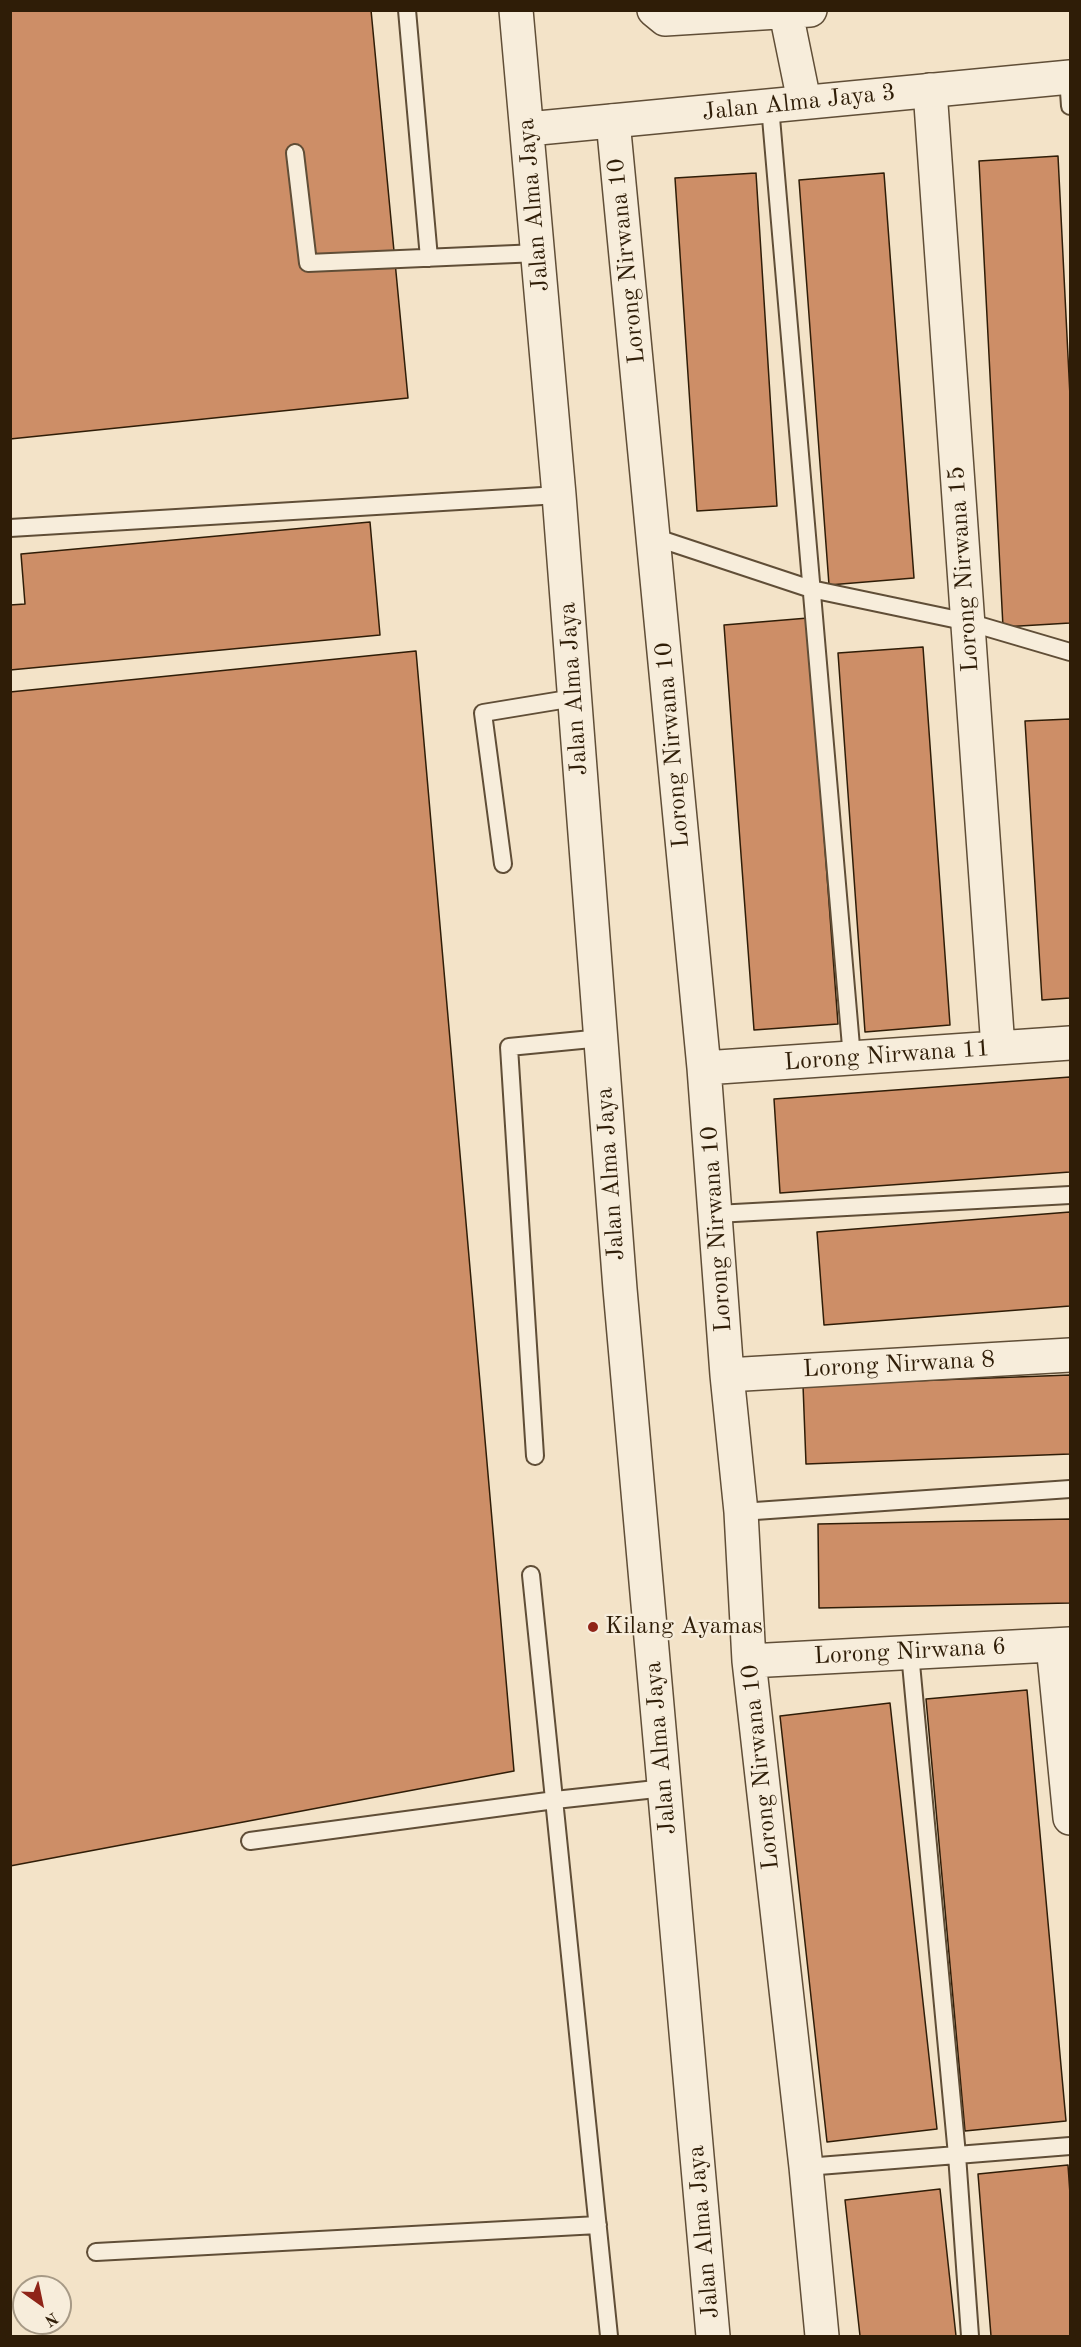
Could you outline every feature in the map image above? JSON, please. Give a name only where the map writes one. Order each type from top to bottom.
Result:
[{"type":"street","name":"Jalan Alma Jaya","points":[[516,10],[559,495],[620,1289],[713,2337]]},
{"type":"street","points":[[654,10],[665,19],[794,11],[804,101]]},
{"type":"street","name":"Jalan Alma Jaya 3","points":[[528,129],[930,90],[1070,87]]},
{"type":"street","name":"Lorong Nirwana 15","points":[[930,90],[998,1048]]},
{"type":"street","name":"Lorong Nirwana 10","points":[[613,121],[704,1068],[727,1375],[741,1512],[749,1661],[806,2167],[822,2337]]},
{"type":"street","name":"Lorong Nirwana 11","points":[[704,1068],[1071,1043]]},
{"type":"street","name":"Lorong Nirwana 8","points":[[727,1375],[1071,1355]]},
{"type":"street","points":[[1062,1644],[1071,1818]]},
{"type":"street","name":"Lorong Nirwana 6","points":[[749,1661],[1062,1644]]},
{"type":"lane","points":[[407,10],[429,258]]},
{"type":"lane","points":[[770,106],[852,1058]]},
{"type":"lane","points":[[295,153],[308,263],[538,253]]},
{"type":"lane","points":[[10,528],[559,495]]},
{"type":"lane","points":[[654,537],[811,590],[968,622],[1071,652]]},
{"type":"lane","points":[[503,864],[483,712],[574,698]]},
{"type":"lane","points":[[535,1456],[509,1047],[602,1038]]},
{"type":"lane","points":[[716,1214],[1071,1195]]},
{"type":"lane","points":[[741,1512],[1071,1489]]},
{"type":"lane","points":[[531,1575],[609,2337]]},
{"type":"lane","points":[[910,1653],[957,2156],[970,2337]]},
{"type":"lane","points":[[250,1841],[555,1800],[665,1788]]},
{"type":"lane","points":[[806,2167],[1071,2146]]},
{"type":"lane","points":[[96,2252],[598,2225]]},
{"type":"building","points":[[10,10],[371,10],[408,398],[10,439]]},
{"type":"building","points":[[1058,156],[1070,396],[1070,623],[1003,627],[979,161]]},
{"type":"building","points":[[756,173],[777,506],[697,511],[675,178]]},
{"type":"building","points":[[884,173],[914,578],[829,585],[799,180]]},
{"type":"building","points":[[370,522],[380,635],[10,670],[10,605],[25,604],[21,554]]},
{"type":"building","points":[[808,618],[838,1024],[754,1030],[724,625]]},
{"type":"building","points":[[923,647],[950,1025],[865,1032],[838,653]]},
{"type":"building","points":[[416,651],[514,1771],[10,1866],[10,692]]},
{"type":"building","points":[[1070,719],[1070,998],[1042,1000],[1025,721]]},
{"type":"building","points":[[1070,1077],[1070,1172],[780,1193],[774,1099]]},
{"type":"building","points":[[1070,1212],[1070,1306],[824,1325],[817,1232]]},
{"type":"building","points":[[1070,1375],[1070,1454],[806,1464],[803,1385]]},
{"type":"building","points":[[1070,1519],[1070,1603],[819,1608],[818,1524]]},
{"type":"building","points":[[1027,1690],[1066,2121],[965,2131],[926,1699]]},
{"type":"building","points":[[890,1703],[937,2129],[827,2142],[780,1716]]},
{"type":"building","points":[[1068,2165],[1070,2336],[991,2336],[978,2174]]},
{"type":"building","points":[[940,2189],[956,2336],[860,2336],[845,2200]]},
{"type":"place","name":"Kilang Ayamas","points":[[593,1627]]}]
